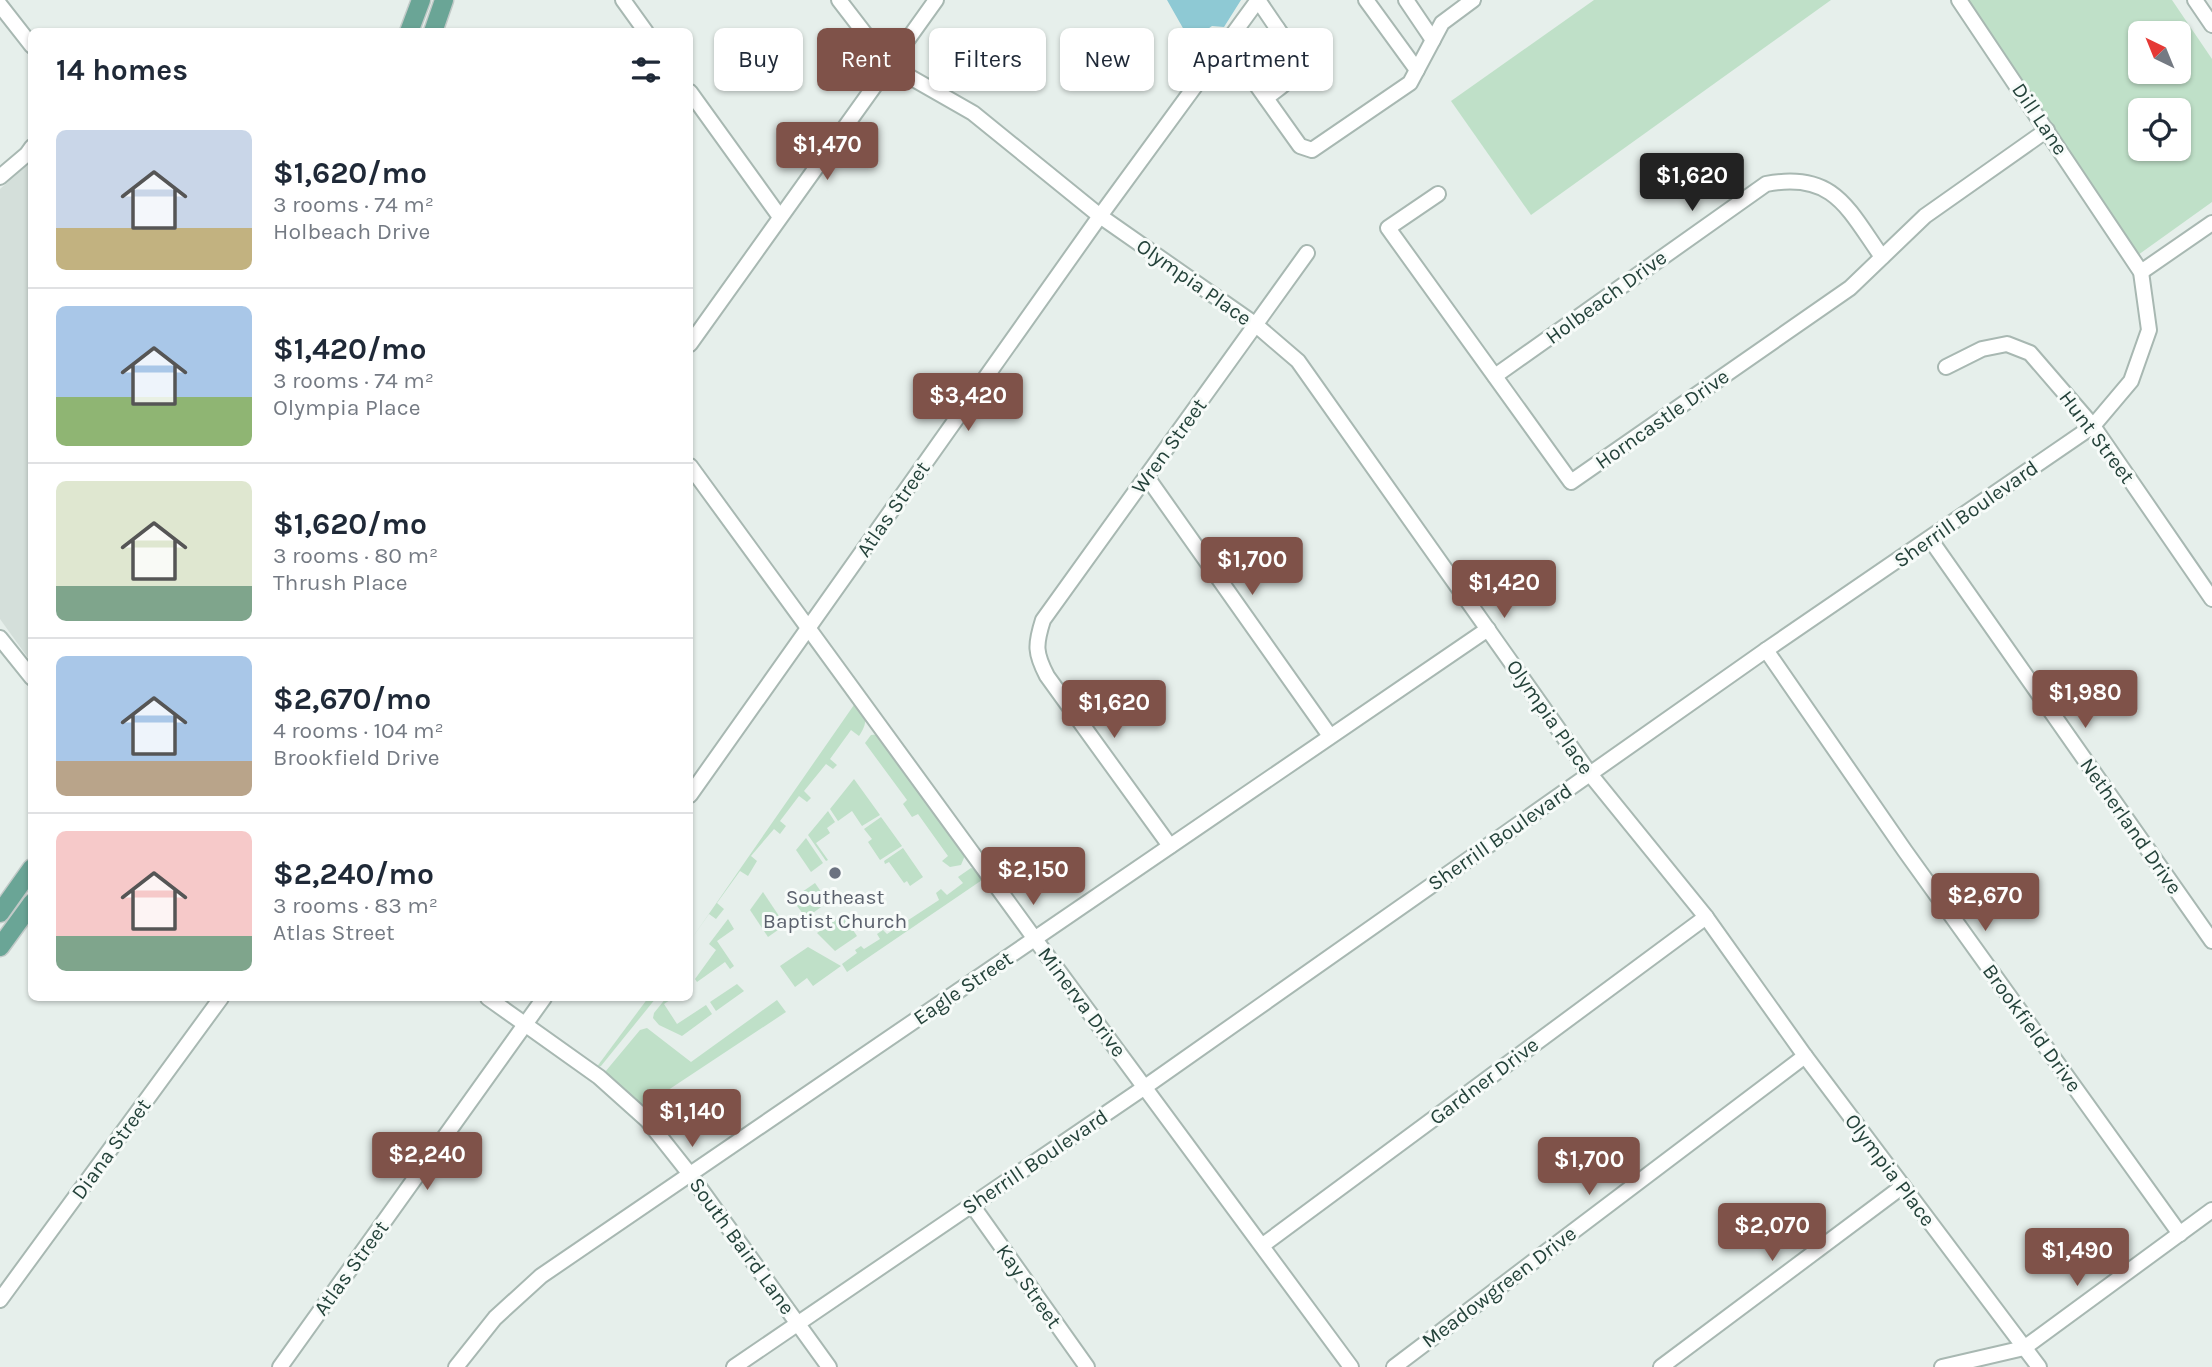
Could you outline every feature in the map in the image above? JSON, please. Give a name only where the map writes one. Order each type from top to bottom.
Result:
[{"type":"main road","points":[[410,28],[421,0]]},
{"type":"main road","points":[[434,28],[444,0]]},
{"type":"main road","points":[[0,913],[28,874]]},
{"type":"main road","points":[[0,947],[28,909]]},
{"type":"street","points":[[623,0],[643,28]]},
{"type":"street","name":"Olympia Place","points":[[839,0],[861,28]]},
{"type":"street","points":[[915,29],[936,0]]},
{"type":"street","name":"Atlas Street","points":[[1237,28],[1258,0],[1277,28]]},
{"type":"street","points":[[1366,0],[1417,70]]},
{"type":"street","points":[[1405,0],[1433,40]]},
{"type":"street","points":[[1262,91],[1300,146],[1312,150],[1410,83],[1442,23],[1473,0]]},
{"type":"street","name":"Dill Lane","points":[[1959,0],[2121,239]]},
{"type":"street","points":[[2195,0],[2212,24]]},
{"type":"street","points":[[0,5],[28,41]]},
{"type":"street","name":"Olympia Place","points":[[915,80],[973,113],[1100,216],[1256,325],[1298,361],[1590,774],[1706,917],[1805,1056],[2039,1367]]},
{"type":"street","points":[[693,340],[870,91]]},
{"type":"street","name":"Atlas Street","points":[[693,791],[1191,91]]},
{"type":"street","points":[[1266,97],[1274,91]]},
{"type":"street","points":[[693,96],[780,216]]},
{"type":"street","name":"Horncastle Drive","points":[[1438,194],[1388,228],[1571,482],[1850,288],[1925,216],[2048,130]]},
{"type":"street","points":[[0,177],[28,153]]},
{"type":"street","name":"Holbeach Drive","points":[[1495,376],[1766,184],[1802,181],[1819,185],[1836,196],[1882,257]]},
{"type":"street","points":[[2141,272],[2212,223]]},
{"type":"street","name":"Sherrill Boulevard","points":[[734,1367],[1145,1087],[1766,650],[2093,426],[2131,381],[2149,330],[2141,272],[2121,239]]},
{"type":"street","name":"Wren Street","points":[[1170,846],[1047,676],[1038,660],[1035,642],[1043,620],[1307,253]]},
{"type":"street","name":"Hunt Street","points":[[1946,367],[1982,349],[2007,344],[2029,353],[2093,426],[2212,599]]},
{"type":"street","name":"Minerva Drive","points":[[693,470],[1351,1367]]},
{"type":"street","points":[[1147,477],[1329,736]]},
{"type":"street","name":"Netherland Drive","points":[[1930,539],[2212,941]]},
{"type":"street","name":"Eagle Street","points":[[456,1367],[495,1318],[541,1276],[1488,629]]},
{"type":"street","points":[[0,638],[28,673]]},
{"type":"street","name":"Brookfield Drive","points":[[1766,650],[1905,851],[2180,1234]]},
{"type":"street","name":"Gardner Drive","points":[[1263,1245],[1706,917]]},
{"type":"street","name":"Diana Street","points":[[0,1300],[219,1001]]},
{"type":"street","name":"South Baird Lane","points":[[492,1001],[599,1077],[647,1120],[690,1173],[829,1367]]},
{"type":"street","name":"Atlas Street","points":[[280,1367],[542,1001]]},
{"type":"street","name":"Meadowgreen Drive","points":[[1394,1367],[1805,1056]]},
{"type":"street","points":[[1661,1367],[1903,1186]]},
{"type":"street","name":"Kay Street","points":[[972,1205],[1087,1367]]},
{"type":"street","points":[[1942,1367],[2024,1348],[2212,1210]]},
{"type":"shaded area","points":[[28,165],[28,658],[0,619],[0,189]]},
{"type":"green space","points":[[1594,0],[1831,0],[1531,215],[1451,101]]},
{"type":"green space","points":[[1967,0],[2172,0],[2186,21],[2128,21],[2128,84],[2191,84],[2191,28],[2212,59],[2212,202],[2138,255]]},
{"type":"green space","points":[[856,702],[865,719],[859,736],[851,730],[830,759],[837,765],[833,769],[826,764],[804,791],[811,798],[807,802],[799,796],[780,821],[786,826],[780,834],[774,829],[751,856],[757,861],[748,876],[740,871],[717,903],[724,909],[716,919],[709,914],[693,937]]},
{"type":"green space","points":[[880,734],[966,853],[961,865],[950,867],[942,861],[948,856],[918,814],[912,817],[903,804],[907,800],[865,743],[871,735]]},
{"type":"green space","points":[[854,779],[880,815],[862,826],[852,811],[838,821],[830,809]]},
{"type":"green space","points":[[828,811],[835,822],[827,828],[830,833],[816,843],[828,860],[826,861],[808,835]]},
{"type":"green space","points":[[881,817],[902,846],[880,860],[868,842],[872,839],[864,829]]},
{"type":"green space","points":[[806,838],[823,863],[811,872],[796,850]]},
{"type":"green space","points":[[903,848],[923,877],[910,886],[907,881],[904,883],[889,862],[885,864],[884,861]]},
{"type":"green space","points":[[971,868],[985,878],[847,972],[842,964],[857,953],[855,950],[861,946],[864,949],[880,939],[877,934],[883,930],[887,934],[939,900],[936,893],[941,889],[947,895],[963,883],[958,877]]},
{"type":"green space","points":[[815,883],[828,902],[806,918],[792,899]]},
{"type":"green space","points":[[763,892],[785,925],[768,937],[750,910]]},
{"type":"green space","points":[[843,915],[857,936],[835,951],[817,933]]},
{"type":"green space","points":[[728,919],[734,929],[717,941],[734,966],[730,969],[725,962],[697,982],[695,979],[716,950],[709,944]]},
{"type":"green space","points":[[808,947],[841,966],[813,986],[807,978],[795,987],[780,966]]},
{"type":"green space","points":[[737,984],[744,991],[716,1011],[710,1002]]},
{"type":"green space","points":[[777,1000],[786,1012],[641,1108],[605,1076],[605,1072],[640,1030],[647,1028],[691,1062]]},
{"type":"green space","points":[[646,1001],[654,1001],[601,1066],[596,1068]]},
{"type":"green space","points":[[664,1001],[668,1001],[664,1004],[677,1024],[706,1005],[712,1014],[682,1036],[659,1025],[653,1018]]},
{"type":"water","points":[[1167,0],[1241,0],[1224,27],[1183,28]]},
{"type":"place","name":"Southeast Baptist Church","points":[[835,873]]}]
